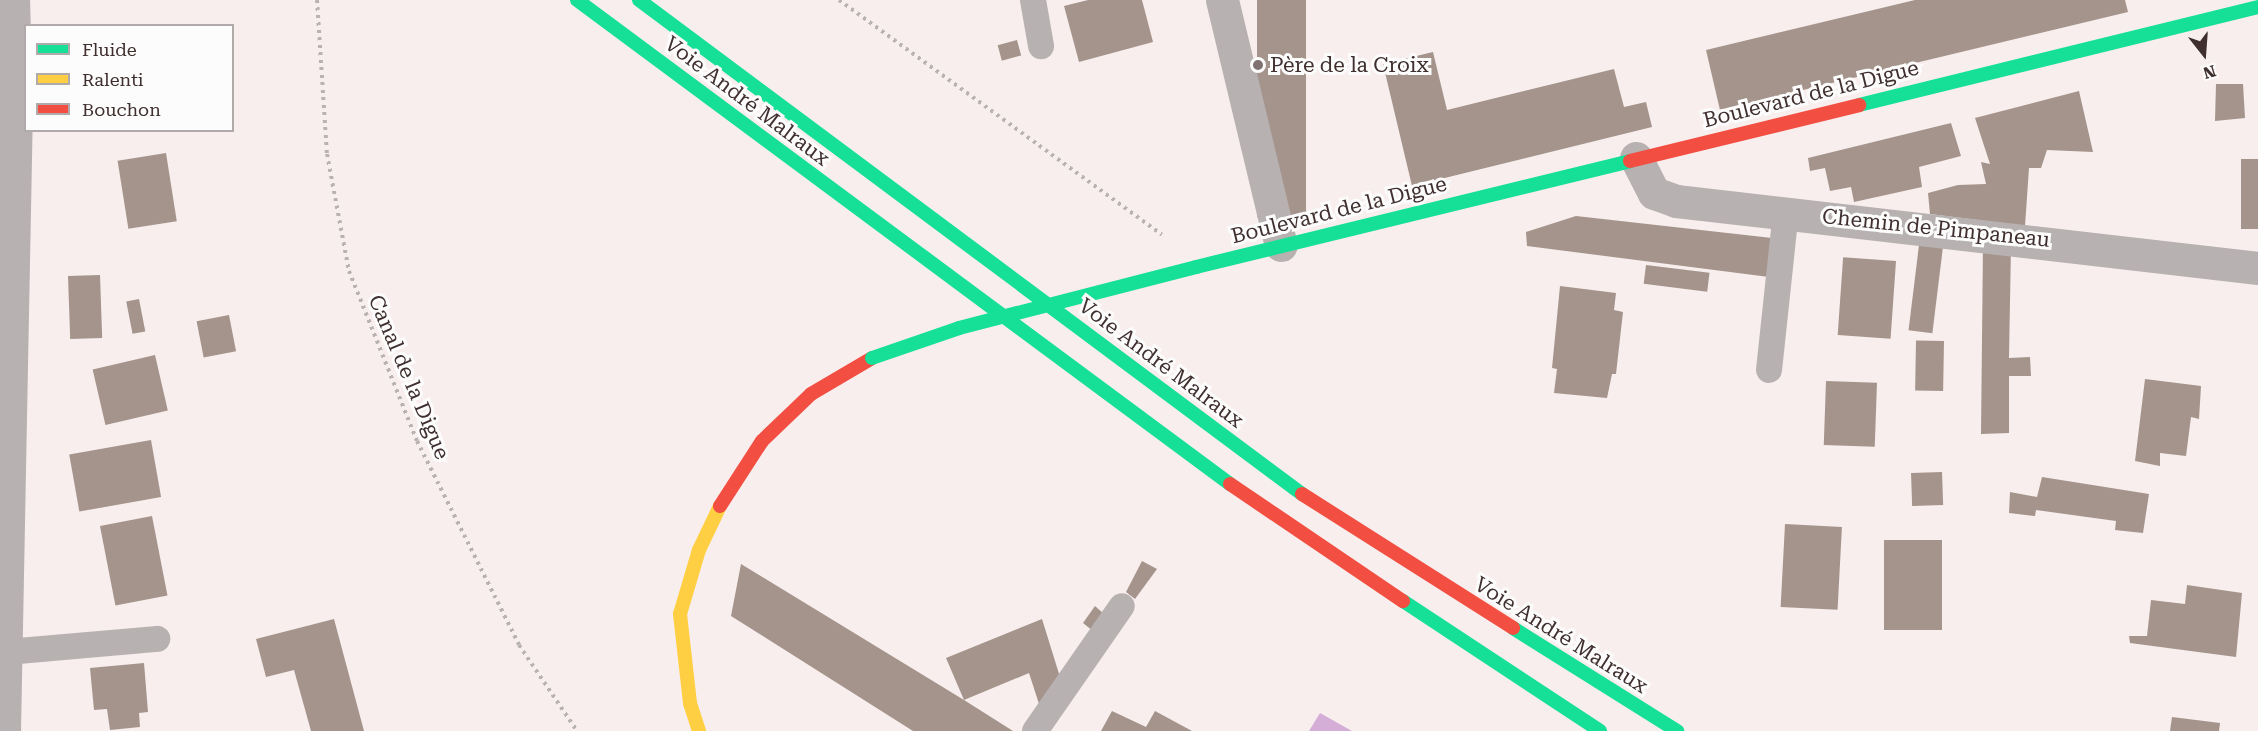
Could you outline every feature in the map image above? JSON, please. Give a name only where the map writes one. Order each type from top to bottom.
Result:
[{"type":"main road","name":"Voie André Malraux","points":[[577,0],[1262,508],[1600,731]]},
{"type":"main road","name":"Voie André Malraux","points":[[639,0],[1299,493],[1677,731]]},
{"type":"main road","name":"Boulevard de la Digue","points":[[699,731],[690,703],[680,614],[699,550],[728,489],[774,427],[811,393],[872,358],[959,328],[1281,245],[2258,7]]},
{"type":"street","points":[[4,731],[7,652],[4,552],[8,105],[13,0]]},
{"type":"street","points":[[1222,0],[1281,245]]},
{"type":"street","name":"Chemin de Pimpaneau","points":[[1636,158],[1648,186],[1663,197],[2258,268]]},
{"type":"lane","points":[[1033,0],[1041,46]]},
{"type":"lane","points":[[1769,370],[1786,212]]},
{"type":"lane","points":[[1035,731],[1122,606]]},
{"type":"lane","points":[[7,652],[157,639]]},
{"type":"path","name":"Canal de la Digue","points":[[317,0],[327,154],[349,271],[417,441],[519,645],[577,731]]},
{"type":"path","points":[[839,0],[1165,237]]},
{"type":"shaded area","points":[[1320,713],[1352,731],[1309,731]]},
{"type":"building","points":[[1088,0],[1142,0],[1153,42],[1079,62],[1064,6]]},
{"type":"building","points":[[1257,0],[1306,0],[1306,217],[1257,217]]},
{"type":"building","points":[[1915,0],[2125,0],[2128,12],[1720,110],[1706,50]]},
{"type":"building","points":[[1017,40],[1021,55],[1002,61],[998,45]]},
{"type":"building","points":[[1433,52],[1447,110],[1614,69],[1624,107],[1646,102],[1652,127],[1412,186],[1383,64]]},
{"type":"building","points":[[2216,84],[2243,84],[2245,118],[2215,121]]},
{"type":"building","points":[[2079,91],[2093,152],[2047,150],[2041,168],[2029,168],[2025,226],[1930,214],[1928,193],[1958,185],[1986,184],[1981,162],[1990,164],[1975,118]]},
{"type":"building","points":[[1951,123],[1961,156],[1919,167],[1922,187],[1854,202],[1851,187],[1830,191],[1825,168],[1810,171],[1808,158]]},
{"type":"building","points":[[166,153],[177,221],[128,229],[118,161]]},
{"type":"building","points":[[2241,159],[2258,159],[2258,229],[2241,229]]},
{"type":"building","points":[[1576,216],[1772,238],[1769,277],[1527,246],[1526,232]]},
{"type":"building","points":[[1920,237],[1944,240],[1932,333],[1909,330]]},
{"type":"building","points":[[1983,242],[2011,246],[2009,358],[2030,357],[2031,376],[2009,376],[2009,433],[1981,434]]},
{"type":"building","points":[[1843,257],[1896,261],[1891,339],[1838,335]]},
{"type":"building","points":[[1646,265],[1710,273],[1707,292],[1644,284]]},
{"type":"building","points":[[100,275],[102,338],[70,339],[68,276]]},
{"type":"building","points":[[1560,286],[1616,293],[1614,310],[1623,312],[1616,374],[1612,374],[1607,398],[1554,393],[1557,369],[1552,368]]},
{"type":"building","points":[[139,299],[145,331],[133,334],[126,301]]},
{"type":"building","points":[[229,315],[236,351],[204,358],[197,321]]},
{"type":"building","points":[[1916,341],[1944,341],[1943,391],[1915,391]]},
{"type":"building","points":[[155,355],[168,411],[105,425],[93,369]]},
{"type":"building","points":[[2145,379],[2201,386],[2199,419],[2191,417],[2186,456],[2160,453],[2160,466],[2135,461]]},
{"type":"building","points":[[1826,381],[1877,383],[1875,447],[1824,445]]},
{"type":"building","points":[[151,440],[161,497],[79,512],[69,454]]},
{"type":"building","points":[[1942,472],[1943,505],[1912,506],[1911,473]]},
{"type":"building","points":[[2042,477],[2149,494],[2143,533],[2115,530],[2116,521],[2036,510],[2035,516],[2009,513],[2010,492],[2037,497]]},
{"type":"building","points":[[152,516],[167,596],[115,606],[100,526]]},
{"type":"building","points":[[1785,524],[1842,527],[1838,610],[1781,607]]},
{"type":"building","points":[[1884,540],[1942,540],[1942,630],[1884,630]]},
{"type":"building","points":[[1142,561],[1157,569],[1135,599],[1126,592]]},
{"type":"building","points":[[741,564],[1013,731],[913,731],[731,616]]},
{"type":"building","points":[[2187,585],[2242,593],[2236,657],[2130,643],[2129,636],[2147,636],[2151,600],[2185,604]]},
{"type":"building","points":[[1095,606],[1104,614],[1093,631],[1083,623]]},
{"type":"building","points":[[334,619],[364,731],[311,731],[294,670],[266,677],[256,639]]},
{"type":"building","points":[[1042,619],[1060,677],[1040,707],[1029,673],[964,700],[946,658]]},
{"type":"building","points":[[144,663],[148,712],[139,713],[140,727],[110,730],[107,709],[94,710],[90,668]]},
{"type":"building","points":[[1112,711],[1146,727],[1155,711],[1192,731],[1101,731]]},
{"type":"building","points":[[2172,717],[2220,723],[2219,731],[2170,731]]},
{"type":"traffic: fast","points":[[577,0],[1230,484]]},
{"type":"traffic: fast","points":[[639,0],[1302,494]]},
{"type":"traffic: fast","points":[[1859,105],[2258,7]]},
{"type":"traffic: fast","points":[[1196,267],[1630,161]]},
{"type":"traffic: fast","points":[[872,358],[959,328],[1196,267]]},
{"type":"traffic: fast","points":[[1403,601],[1600,731]]},
{"type":"traffic: fast","points":[[1513,628],[1677,731]]},
{"type":"traffic: slow","points":[[699,731],[690,703],[680,614],[699,550],[720,506]]},
{"type":"traffic: jam","points":[[1630,161],[1859,105]]},
{"type":"traffic: jam","points":[[720,506],[762,441],[811,394],[872,358]]},
{"type":"traffic: jam","points":[[1230,484],[1403,601]]},
{"type":"traffic: jam","points":[[1302,494],[1513,628]]},
{"type":"place","name":"Père de la Croix","points":[[1258,65]]}]
